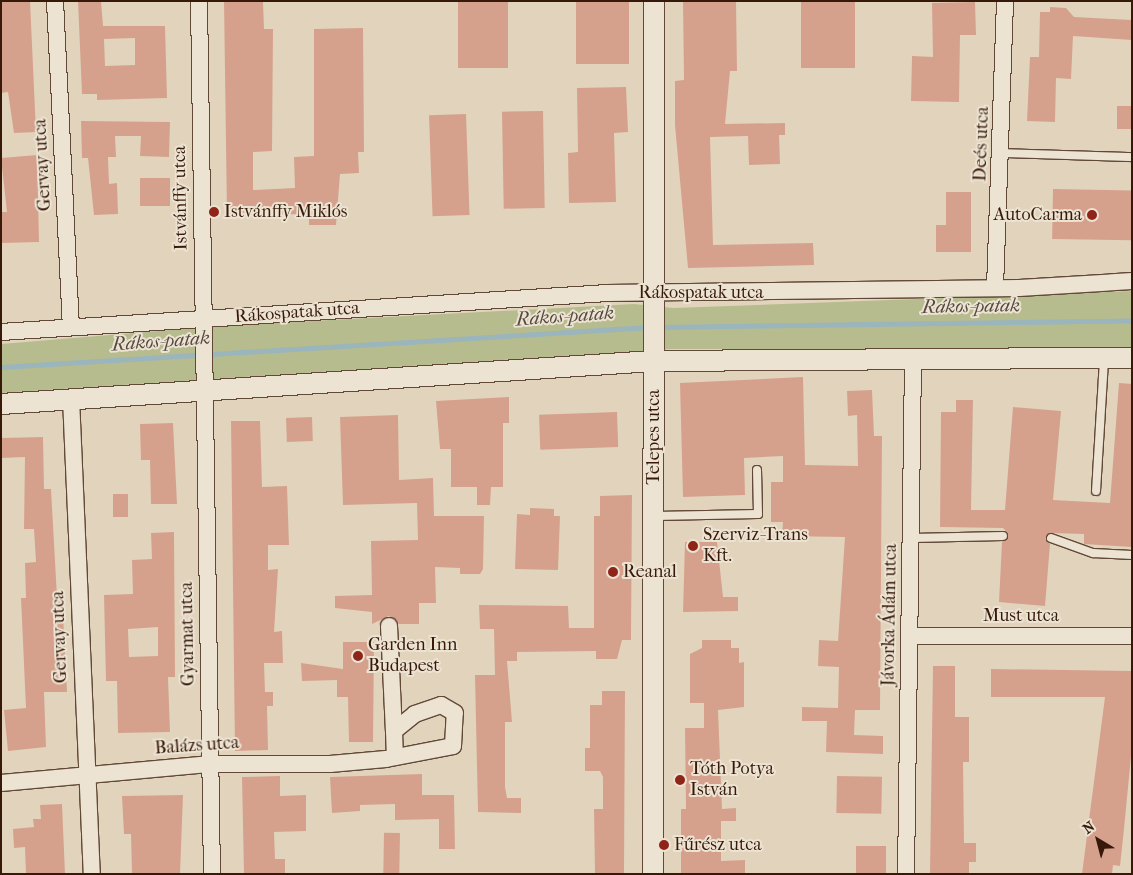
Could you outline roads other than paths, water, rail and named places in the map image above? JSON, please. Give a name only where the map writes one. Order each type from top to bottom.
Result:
[{"type":"street","name":"Gervay utca","points":[[55,1],[71,327]]},
{"type":"street","name":"Istvánffy utca","points":[[199,1],[204,319],[203,393]]},
{"type":"street","name":"Telepes utca","points":[[653,874],[654,1]]},
{"type":"street","name":"Deés utca","points":[[995,288],[1002,153],[1005,1]]},
{"type":"street","name":"Rákospatak utca","points":[[1,332],[204,319],[654,300],[671,296],[995,288],[1132,281]]},
{"type":"street","points":[[1,404],[71,398],[203,393],[653,352],[913,358],[1132,358]]},
{"type":"street","name":"Jávorka Ádám utca","points":[[906,874],[913,358]]},
{"type":"street","name":"Gyarmat utca","points":[[203,393],[212,874]]},
{"type":"street","name":"Gervay utca","points":[[71,398],[86,774],[92,874]]},
{"type":"street","points":[[389,626],[395,757]]},
{"type":"street","name":"Must utca","points":[[910,636],[1132,636]]},
{"type":"street","name":"Balázs utca","points":[[1,783],[211,764],[330,764],[395,757],[452,746],[455,712],[441,706],[427,707],[394,731]]},
{"type":"lane","points":[[1002,153],[1132,157]]},
{"type":"lane","points":[[1096,491],[1104,358]]},
{"type":"lane","points":[[653,516],[758,514],[757,470]]},
{"type":"lane","points":[[912,538],[1002,536]]},
{"type":"lane","points":[[1051,538],[1093,553],[1132,555]]},
{"type":"waterway","name":"Rákos-patak","points":[[658,327],[1132,320]]},
{"type":"waterway","name":"Rákos-patak","points":[[1,367],[649,327]]},
{"type":"place","name":"Istvánffy Miklós","points":[[214,212]]},
{"type":"place","name":"AutoCarma","points":[[1092,215]]},
{"type":"place","name":"Szerviz-Trans Kft.","points":[[693,546]]},
{"type":"place","name":"Reanal","points":[[613,572]]},
{"type":"place","name":"Garden Inn Budapest","points":[[358,656]]},
{"type":"place","name":"Tóth Potya István","points":[[680,780]]},
{"type":"place","name":"Fűrész utca","points":[[664,845]]}]
